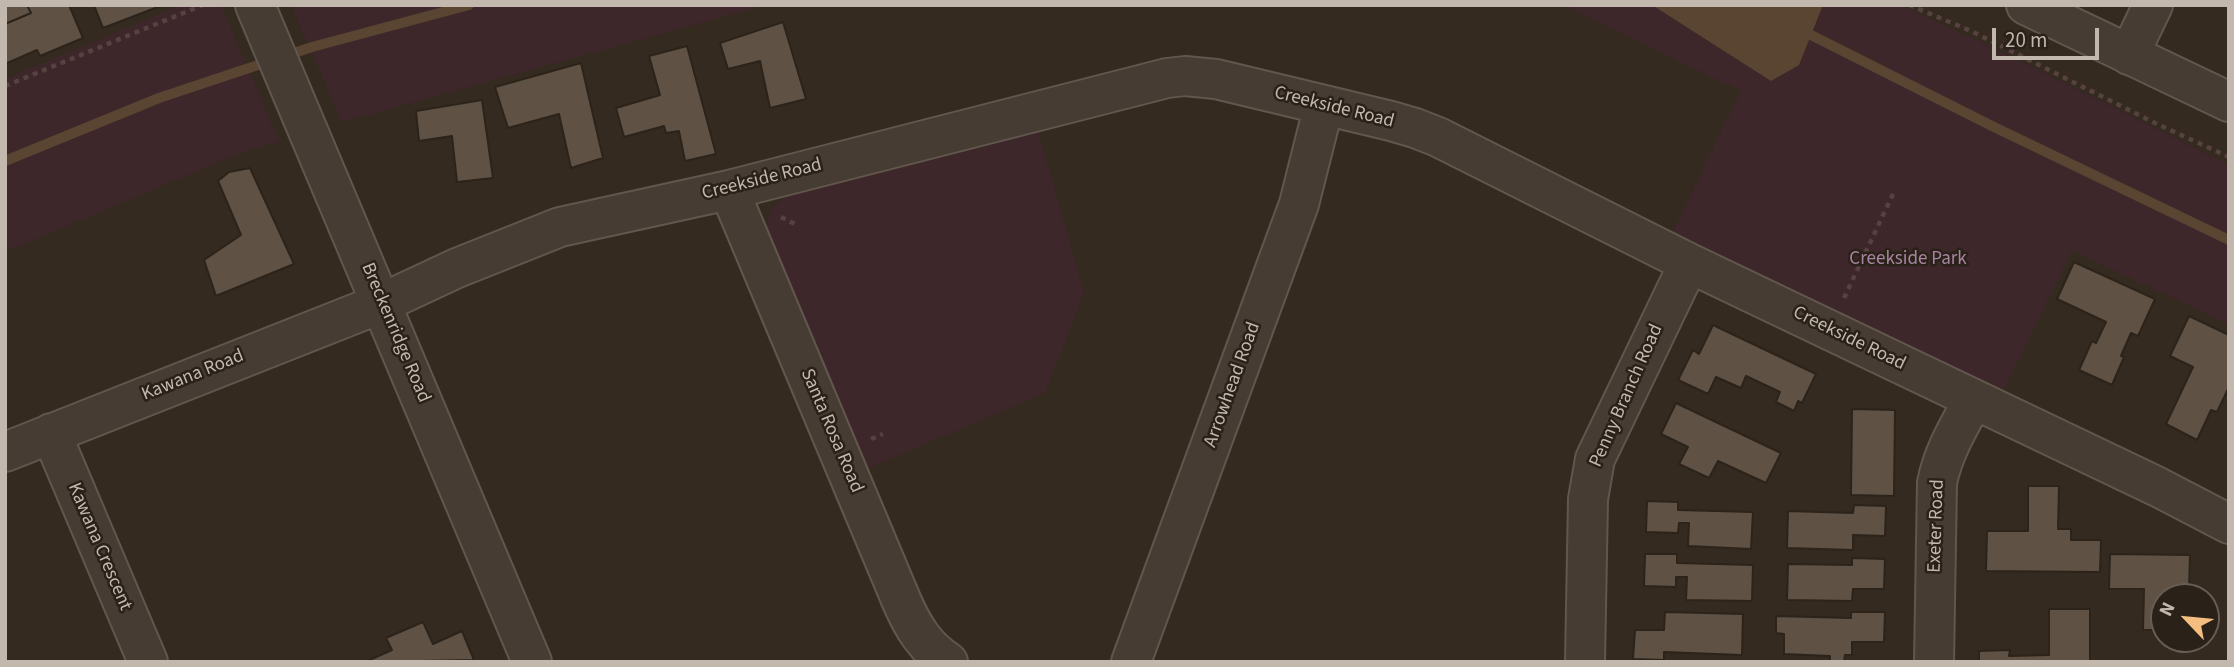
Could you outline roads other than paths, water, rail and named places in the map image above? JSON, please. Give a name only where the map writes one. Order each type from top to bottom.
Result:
[{"type":"street","points":[[2026,5],[2229,102]]},
{"type":"street","points":[[2129,55],[2153,5]]},
{"type":"street","name":"Breckenridge Road","points":[[256,7],[532,662]]},
{"type":"street","name":"Creekside Road","points":[[382,303],[457,268],[560,226],[729,190],[1167,78],[1185,76],[1216,79],[1391,121],[1438,138],[1689,263],[2158,487],[2229,524]]},
{"type":"street","name":"Arrowhead Road","points":[[1131,662],[1299,204],[1324,105]]},
{"type":"street","name":"Santa Rosa Road","points":[[729,190],[907,613],[929,647],[948,662]]},
{"type":"street","name":"Penny Branch Road","points":[[1585,662],[1588,499],[1594,459],[1689,263]]},
{"type":"street","name":"Kawana Road","points":[[5,452],[382,303]]},
{"type":"street","name":"Exeter Road","points":[[1934,662],[1937,483],[1941,464],[1974,399]]},
{"type":"street","name":"Kawana Crescent","points":[[51,433],[148,662]]},
{"type":"waterway","points":[[5,161],[159,98],[312,47],[469,5]]},
{"type":"waterway","points":[[1799,29],[2229,240]]},
{"type":"park label","name":"Creekside Park","points":[[1908,260]]}]
